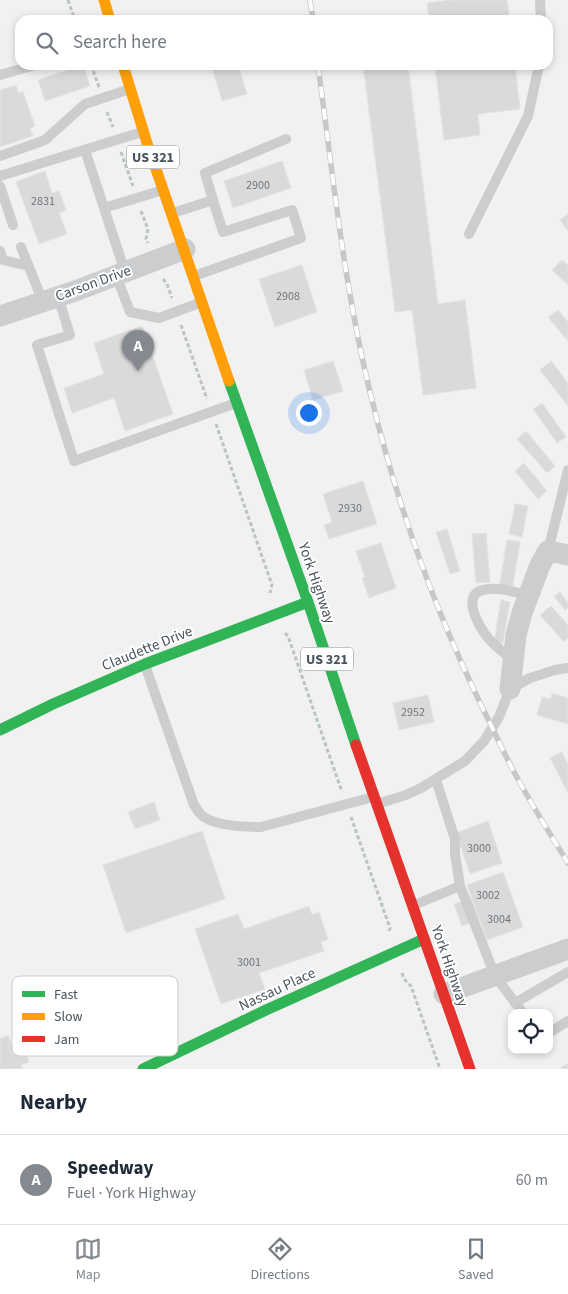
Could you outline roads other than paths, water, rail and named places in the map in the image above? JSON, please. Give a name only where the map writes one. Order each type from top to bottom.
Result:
[{"type":"main road","points":[[104,0],[108,15]]},
{"type":"main road","name":"US 321","points":[[125,70],[185,249]]},
{"type":"main road","name":"York Highway","points":[[185,249],[470,1069]]},
{"type":"main road","name":"Claudette Drive","points":[[0,730],[53,704],[145,664],[308,602]]},
{"type":"main road","name":"Nassau Place","points":[[178,1052],[266,1010],[424,939]]},
{"type":"main road","name":"Nassau Place","points":[[143,1069],[170,1056]]},
{"type":"street","name":"Carson Drive","points":[[0,316],[185,249]]},
{"type":"street","points":[[510,689],[516,635],[529,596],[540,565],[558,553]]},
{"type":"street","points":[[444,994],[568,949]]},
{"type":"lane","points":[[540,0],[541,15]]},
{"type":"lane","points":[[0,75],[18,70]]},
{"type":"lane","points":[[469,234],[528,116],[538,70]]},
{"type":"lane","points":[[0,156],[45,140],[85,104],[131,89]]},
{"type":"lane","points":[[0,176],[144,131]]},
{"type":"lane","points":[[194,276],[301,238],[292,210],[223,232],[205,173],[286,139]]},
{"type":"lane","points":[[85,150],[104,208],[130,312],[159,318],[203,302]]},
{"type":"lane","points":[[0,186],[13,225]]},
{"type":"lane","points":[[104,208],[164,190]]},
{"type":"lane","points":[[172,214],[213,200]]},
{"type":"lane","points":[[21,247],[28,266],[50,299],[70,335],[37,345],[74,461],[237,403]]},
{"type":"lane","points":[[0,251],[3,260],[28,266]]},
{"type":"lane","points":[[558,553],[568,470]]},
{"type":"lane","points":[[512,659],[488,638],[478,623],[472,606],[472,600],[475,594],[482,590],[497,589],[529,596]]},
{"type":"lane","points":[[145,664],[194,805],[204,817],[217,822],[245,827],[261,827],[346,804],[406,795],[436,780],[465,761],[484,741],[499,717],[510,689],[530,678],[568,668]]},
{"type":"lane","points":[[436,780],[455,840],[455,854],[460,886],[495,976],[520,1009]]},
{"type":"lane","points":[[413,906],[460,886]]},
{"type":"lane","points":[[515,1003],[568,972]]},
{"type":"lane","points":[[553,1030],[568,1021]]},
{"type":"railway","points":[[310,0],[312,15]]},
{"type":"railway","points":[[319,70],[353,314],[381,436],[405,517],[449,635],[466,673],[515,774],[568,863]]},
{"type":"place","name":"Speedway","points":[[138,371]]}]
